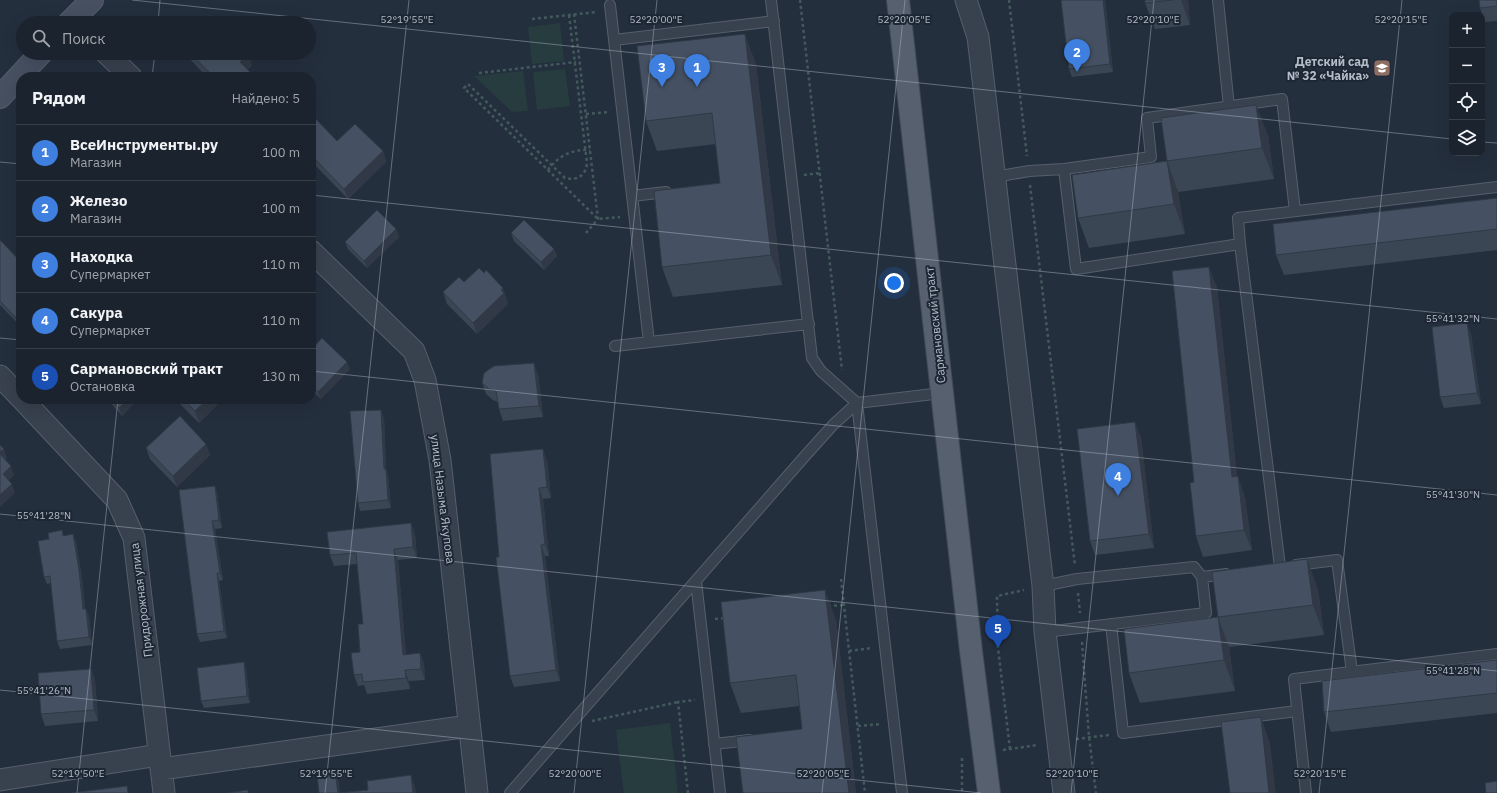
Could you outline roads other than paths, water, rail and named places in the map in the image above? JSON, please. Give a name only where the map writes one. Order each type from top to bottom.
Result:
[{"type":"main road","name":"Сармановский тракт","points":[[898,0],[989,793]]},
{"type":"street","points":[[77,16],[92,0]]},
{"type":"street","points":[[966,0],[978,37],[1043,586],[1045,632],[1064,793]]},
{"type":"street","points":[[23,72],[34,60]]},
{"type":"street","points":[[113,60],[126,72]]},
{"type":"street","points":[[0,96],[16,79]]},
{"type":"street","name":"улица Назыма Якупова","points":[[316,256],[414,351],[425,380],[440,460],[477,793]]},
{"type":"street","name":"Придорожная улица","points":[[0,376],[16,394]]},
{"type":"street","name":"Придорожная улица","points":[[26,404],[117,500],[134,538],[164,793]]},
{"type":"street","points":[[0,780],[470,726]]},
{"type":"lane","points":[[771,0],[812,358],[815,365],[857,403],[902,793]]},
{"type":"lane","points":[[1218,0],[1229,107]]},
{"type":"lane","points":[[610,7],[649,342]]},
{"type":"lane","points":[[614,40],[774,22]]},
{"type":"lane","points":[[995,177],[1151,157],[1147,118],[1282,99],[1295,211]]},
{"type":"lane","points":[[1064,169],[1076,269],[1240,244]]},
{"type":"lane","points":[[1352,672],[1337,560],[1276,568],[1238,218],[1497,187]]},
{"type":"lane","points":[[632,196],[676,190]]},
{"type":"lane","points":[[615,346],[809,324]]},
{"type":"lane","points":[[510,793],[822,437],[857,403],[942,393]]},
{"type":"lane","points":[[1043,586],[1077,579],[1194,567],[1202,577],[1206,613],[1045,632]]},
{"type":"lane","points":[[1202,577],[1233,573]]},
{"type":"lane","points":[[696,581],[720,793]]},
{"type":"lane","points":[[1111,624],[1124,733],[1297,711]]},
{"type":"lane","points":[[1306,793],[1294,679],[1497,654]]},
{"type":"lane","points":[[714,744],[760,739]]},
{"type":"place","name":"Детский сад № 32 «Чайка»","points":[[1382,68]]},
{"type":"place","name":"Железо","points":[[1077,72]]},
{"type":"place","name":"Находка","points":[[662,87]]},
{"type":"place","name":"ВсеИнструменты.ру","points":[[697,87]]},
{"type":"place","name":"Сакура","points":[[1118,496]]},
{"type":"place","name":"Сармановский тракт","points":[[998,648]]}]
